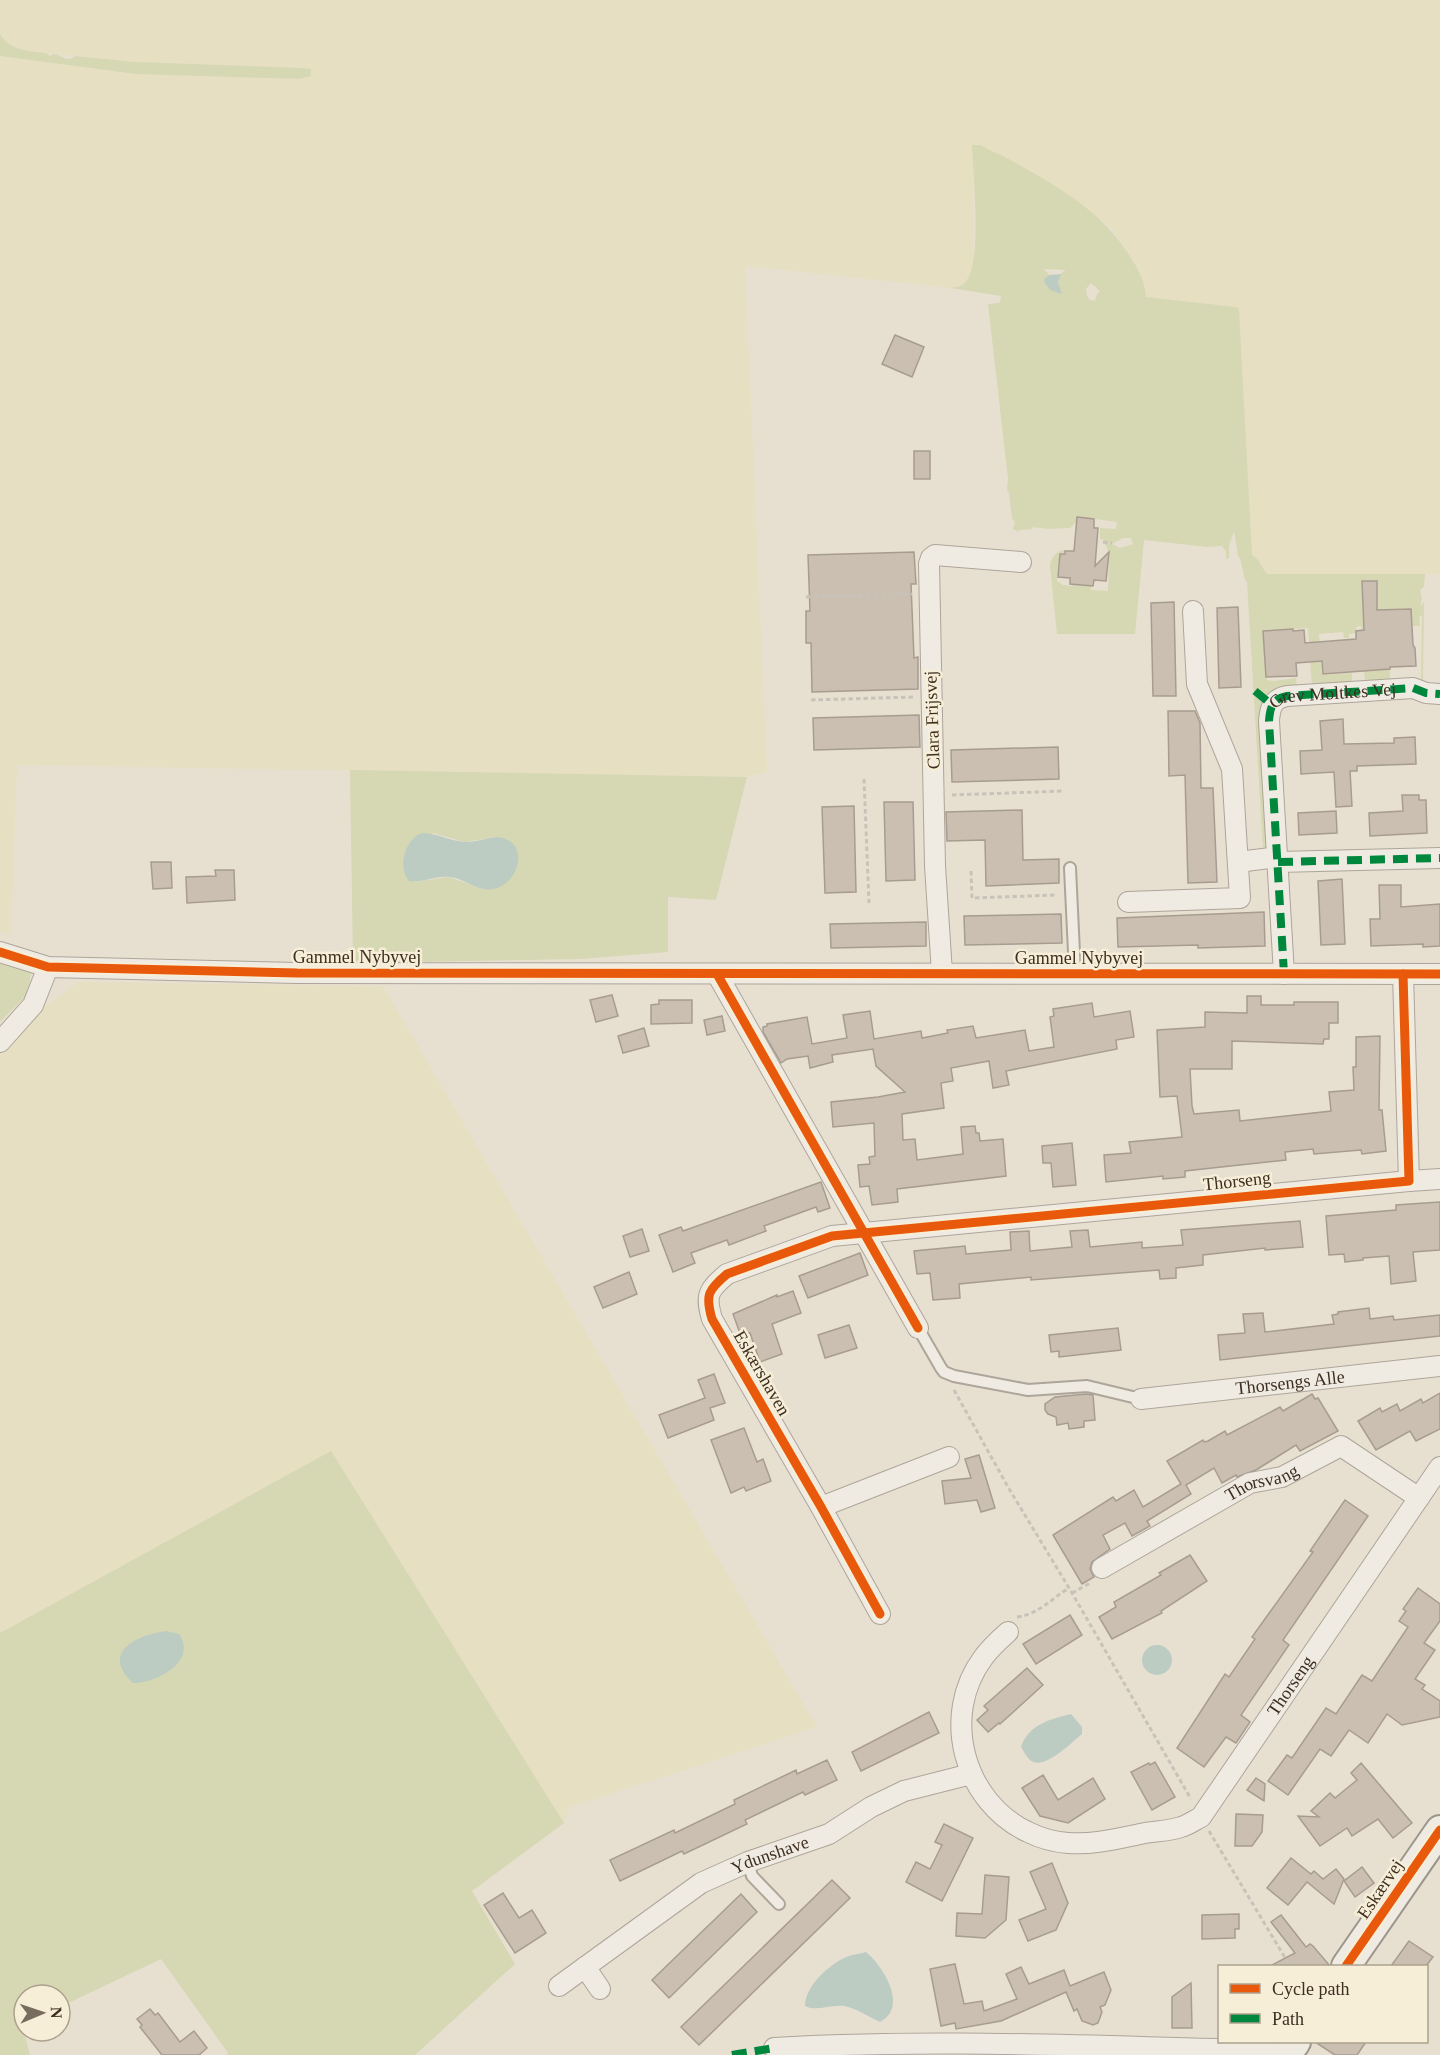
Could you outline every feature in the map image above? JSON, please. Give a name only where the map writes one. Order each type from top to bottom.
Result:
[{"type":"street","name":"Clara Frijsvej","points":[[942,974],[935,866],[928,564],[935,555],[1021,562]]},
{"type":"street","points":[[1128,902],[1240,897],[1232,769],[1197,684],[1193,611]]},
{"type":"street","name":"Grev Moltkes Vej","points":[[1284,974],[1269,721],[1274,702],[1287,696],[1413,688],[1429,694],[1440,694]]},
{"type":"street","points":[[1238,861],[1440,858]]},
{"type":"street","name":"Gammel Nybyvej","points":[[0,952],[48,967],[297,973],[1440,974]]},
{"type":"street","points":[[0,1042],[33,1005],[48,967]]},
{"type":"street","points":[[717,974],[918,1328]]},
{"type":"street","points":[[1403,974],[1409,1180]]},
{"type":"street","name":"Thorseng","points":[[863,1234],[1409,1180],[1440,1179]]},
{"type":"street","name":"Eskærshaven","points":[[863,1234],[832,1236],[728,1275],[713,1286],[707,1301],[712,1319],[880,1614]]},
{"type":"street","name":"Thorsengs Alle","points":[[1141,1399],[1440,1366]]},
{"type":"street","name":"Thorsvang","points":[[1098,1574],[1250,1483],[1282,1477],[1341,1446],[1419,1498]]},
{"type":"street","points":[[821,1507],[949,1457]]},
{"type":"street","name":"Thorseng","points":[[1198,1811],[1440,1467]]},
{"type":"street","points":[[1008,1632],[995,1643],[972,1676],[961,1715],[964,1755],[971,1774],[981,1793],[1002,1815],[1028,1832],[1048,1840],[1089,1843],[1181,1827],[1198,1811]]},
{"type":"street","name":"Ydunshave","points":[[559,1986],[701,1883],[748,1862],[829,1834],[871,1807],[904,1791],[971,1774]]},
{"type":"street","name":"Eskærvej","points":[[1347,1965],[1440,1830]]},
{"type":"street","points":[[585,1967],[600,1989]]},
{"type":"street","points":[[774,2048],[829,2044],[986,2044],[1266,2050],[1281,2055]]},
{"type":"lane","points":[[1070,868],[1076,974]]},
{"type":"lane","points":[[918,1328],[941,1368],[948,1374],[1028,1390],[1087,1386],[1141,1399]]},
{"type":"lane","points":[[748,1862],[752,1876],[779,1904]]},
{"type":"path","points":[[1103,542],[1112,543]]},
{"type":"path","points":[[806,597],[929,594]]},
{"type":"path","points":[[811,700],[930,697]]},
{"type":"path","points":[[864,779],[869,903]]},
{"type":"path","points":[[934,796],[1064,791]]},
{"type":"path","points":[[972,871],[972,898],[1071,894]]},
{"type":"path","points":[[948,1374],[949,1381],[1008,1487],[1289,1965]]},
{"type":"path","points":[[1072,1593],[1098,1574]]},
{"type":"path","points":[[1008,1632],[1007,1627],[1011,1620],[1040,1610],[1069,1588]]},
{"type":"shaded area","points":[[0,0],[1440,0],[1440,574],[1266,574],[1259,561],[1252,555],[1239,309],[1146,297],[1145,287],[1136,266],[1115,233],[1103,221],[1032,173],[998,154],[973,145],[974,260],[969,279],[961,286],[951,288],[745,266],[767,771],[747,777],[17,765],[11,935],[0,931],[0,56],[136,74],[300,79],[311,76],[311,70],[135,62],[20,50],[6,42],[0,34]]},
{"type":"shaded area","points":[[1061,274],[1058,282],[1062,294],[1050,290],[1044,282],[1045,278],[1050,275]]},
{"type":"shaded area","points":[[422,833],[467,842],[494,837],[503,838],[516,848],[518,864],[510,880],[494,889],[482,889],[450,877],[409,881],[405,875],[403,861],[411,841]]},
{"type":"shaded area","points":[[78,982],[383,986],[817,1727],[570,1807],[564,1823],[331,1451],[0,1633],[0,1052],[33,1015]]},
{"type":"shaded area","points":[[166,1631],[179,1634],[183,1644],[183,1653],[179,1662],[163,1675],[133,1683],[120,1663],[121,1654],[134,1641]]},
{"type":"shaded area","points":[[1157,1645],[1168,1649],[1172,1660],[1168,1671],[1157,1675],[1146,1671],[1142,1660],[1146,1649]]},
{"type":"shaded area","points":[[1071,1714],[1082,1727],[1082,1734],[1049,1760],[1035,1762],[1029,1759],[1021,1747],[1029,1733],[1041,1724]]},
{"type":"shaded area","points":[[866,1952],[886,1976],[890,1987],[893,1997],[888,2015],[880,2022],[844,2006],[809,2008],[805,2006],[812,1985],[823,1973],[845,1958]]},
{"type":"green space","points":[[0,34],[14,47],[46,53],[50,56],[54,54],[67,59],[75,56],[135,62],[302,68],[311,69],[311,76],[299,79],[136,74],[0,56]]},
{"type":"green space","points":[[972,145],[980,145],[1038,175],[1090,211],[1106,225],[1137,267],[1146,297],[1239,309],[1252,555],[1267,574],[1425,574],[1424,587],[1420,590],[1422,598],[1420,606],[1424,602],[1423,683],[1421,679],[1422,615],[1419,617],[1420,626],[1412,626],[1411,615],[1404,615],[1404,609],[1374,610],[1363,581],[1390,669],[1390,682],[1365,683],[1361,626],[1356,627],[1357,633],[1349,634],[1349,638],[1344,638],[1343,632],[1319,634],[1322,675],[1352,673],[1352,684],[1312,687],[1308,628],[1263,631],[1267,680],[1296,678],[1297,688],[1277,691],[1268,848],[1263,850],[1247,582],[1238,556],[1234,531],[1229,546],[1229,558],[1226,559],[1226,551],[1222,546],[1208,547],[1144,540],[1135,634],[1057,634],[1050,566],[1053,558],[1056,553],[1065,550],[1064,553],[1060,553],[1057,581],[1063,585],[1091,585],[1091,590],[1108,591],[1109,553],[1103,539],[1100,539],[1100,528],[1116,529],[1117,522],[1089,518],[1075,523],[1070,528],[1033,527],[1019,530],[1019,532],[1013,529],[1015,522],[1012,519],[1007,490],[1008,479],[988,304],[1000,303],[1001,296],[951,288],[964,284],[972,269],[975,216]],"holes":[[[1043,269],[1066,270],[1060,274],[1058,280],[1062,293],[1045,278],[1050,275]],[[1091,283],[1100,291],[1095,301],[1090,300],[1086,289]],[[1123,538],[1131,538],[1133,544],[1120,548],[1112,544]]]},
{"type":"green space","points":[[350,770],[747,777],[716,900],[668,897],[668,952],[581,959],[353,963]],"holes":[[[433,833],[465,842],[495,837],[483,889],[449,877],[415,882]]]},
{"type":"green space","points":[[0,958],[32,969],[27,995],[0,1022]]},
{"type":"green space","points":[[331,1451],[564,1823],[472,1891],[515,1964],[415,2055],[226,2055],[228,2053],[161,1959],[72,2001],[72,1983],[12,1983],[12,2043],[27,2043],[30,2055],[0,2055],[0,1633]]},
{"type":"building","points":[[895,335],[924,347],[912,377],[882,364]]},
{"type":"building","points":[[914,451],[930,451],[930,479],[914,479]]},
{"type":"building","points":[[1077,517],[1094,519],[1094,528],[1098,528],[1095,566],[1109,552],[1106,581],[1094,580],[1093,586],[1070,584],[1070,578],[1058,577],[1060,554],[1065,554],[1065,551],[1074,551]]},
{"type":"building","points":[[914,552],[916,584],[911,584],[914,658],[918,657],[918,689],[812,692],[811,643],[806,643],[806,611],[810,611],[808,555]]},
{"type":"building","points":[[1362,581],[1377,581],[1377,610],[1411,609],[1416,666],[1323,674],[1322,661],[1296,663],[1297,676],[1266,677],[1263,631],[1304,630],[1305,643],[1356,639],[1356,631],[1364,630]]},
{"type":"building","points":[[1174,602],[1176,696],[1153,696],[1151,603]]},
{"type":"building","points":[[1238,607],[1241,687],[1219,688],[1217,608]]},
{"type":"building","points":[[1168,711],[1195,711],[1200,723],[1201,788],[1213,788],[1217,882],[1188,883],[1185,775],[1169,776]]},
{"type":"building","points":[[919,715],[920,747],[814,750],[813,718]]},
{"type":"building","points":[[1343,719],[1344,744],[1394,743],[1394,738],[1415,737],[1416,764],[1357,766],[1357,771],[1350,771],[1352,806],[1336,807],[1334,772],[1301,774],[1300,751],[1322,750],[1320,721]]},
{"type":"building","points":[[1058,747],[1059,779],[952,782],[951,750]]},
{"type":"building","points":[[1402,795],[1419,795],[1419,800],[1426,800],[1427,833],[1370,836],[1369,813],[1403,811]]},
{"type":"building","points":[[884,802],[913,802],[915,880],[886,881]]},
{"type":"building","points":[[854,806],[856,892],[825,893],[822,807]]},
{"type":"building","points":[[1022,810],[1023,860],[1059,859],[1059,883],[986,886],[985,840],[947,841],[946,812]]},
{"type":"building","points":[[1336,811],[1337,833],[1299,835],[1298,813]]},
{"type":"building","points":[[151,862],[171,862],[172,888],[153,889]]},
{"type":"building","points":[[215,870],[234,870],[235,900],[187,903],[186,877],[216,876]]},
{"type":"building","points":[[1342,879],[1345,944],[1321,945],[1318,881]]},
{"type":"building","points":[[1379,885],[1401,885],[1401,907],[1440,904],[1440,946],[1423,947],[1423,944],[1371,946],[1370,919],[1380,919]]},
{"type":"building","points":[[1264,912],[1265,946],[1118,947],[1117,918]]},
{"type":"building","points":[[1061,914],[1062,943],[965,945],[964,916]]},
{"type":"building","points":[[926,922],[926,946],[831,948],[830,924]]},
{"type":"building","points":[[612,995],[618,1016],[596,1022],[590,1000]]},
{"type":"building","points":[[1247,996],[1261,996],[1261,1005],[1338,1002],[1338,1023],[1329,1023],[1329,1039],[1324,1039],[1323,1044],[1232,1041],[1232,1069],[1190,1069],[1194,1114],[1239,1110],[1240,1121],[1331,1111],[1329,1092],[1354,1090],[1353,1067],[1356,1067],[1356,1037],[1380,1036],[1379,1110],[1382,1110],[1386,1151],[1362,1154],[1361,1150],[1314,1154],[1313,1149],[1285,1152],[1286,1160],[1185,1171],[1185,1177],[1163,1179],[1163,1176],[1106,1182],[1104,1155],[1131,1153],[1129,1142],[1182,1137],[1177,1096],[1160,1097],[1157,1030],[1205,1027],[1205,1012],[1247,1013]]},
{"type":"building","points":[[659,1000],[692,1000],[692,1023],[651,1024],[651,1005],[659,1004]]},
{"type":"building","points":[[1092,1003],[1094,1017],[1130,1011],[1134,1037],[1116,1040],[1117,1049],[1006,1071],[1009,1085],[993,1088],[989,1061],[951,1068],[953,1081],[941,1083],[944,1108],[902,1114],[903,1140],[915,1139],[917,1160],[963,1154],[961,1127],[975,1126],[980,1141],[1003,1139],[1006,1176],[897,1189],[898,1202],[872,1205],[869,1186],[860,1187],[858,1165],[870,1164],[869,1157],[875,1156],[874,1123],[833,1127],[831,1102],[905,1092],[876,1066],[873,1049],[832,1055],[833,1062],[810,1068],[808,1056],[787,1059],[781,1063],[763,1032],[763,1027],[767,1024],[807,1017],[812,1044],[847,1038],[843,1015],[870,1011],[874,1039],[921,1031],[922,1038],[948,1033],[947,1030],[973,1026],[976,1038],[1025,1030],[1029,1051],[1054,1047],[1050,1017],[1054,1016],[1053,1009]]},
{"type":"building","points":[[722,1016],[725,1031],[707,1035],[704,1020]]},
{"type":"building","points":[[644,1028],[649,1046],[623,1053],[618,1036]]},
{"type":"building","points":[[1072,1143],[1076,1185],[1053,1187],[1051,1163],[1043,1163],[1042,1146]]},
{"type":"building","points":[[821,1182],[830,1208],[818,1212],[816,1207],[764,1226],[766,1231],[729,1245],[727,1240],[691,1253],[695,1263],[673,1272],[659,1235],[681,1227],[683,1231]]},
{"type":"building","points":[[1440,1202],[1440,1250],[1413,1252],[1416,1281],[1391,1284],[1389,1256],[1345,1262],[1344,1254],[1329,1255],[1326,1216],[1396,1210],[1396,1205]]},
{"type":"building","points":[[1300,1221],[1303,1247],[1265,1250],[1265,1248],[1203,1255],[1203,1265],[1176,1268],[1176,1278],[1160,1279],[1159,1270],[1031,1280],[1031,1277],[959,1284],[960,1298],[933,1300],[930,1273],[917,1274],[914,1251],[965,1246],[966,1254],[1011,1250],[1010,1232],[1029,1231],[1030,1251],[1072,1247],[1070,1231],[1088,1230],[1090,1247],[1142,1242],[1142,1248],[1183,1245],[1181,1230]]},
{"type":"building","points":[[642,1229],[649,1251],[630,1257],[623,1236]]},
{"type":"building","points":[[860,1253],[868,1275],[808,1298],[799,1276]]},
{"type":"building","points":[[629,1272],[637,1294],[603,1308],[594,1287]]},
{"type":"building","points":[[793,1291],[801,1313],[772,1324],[782,1354],[760,1362],[750,1333],[741,1336],[733,1314],[777,1295],[777,1297]]},
{"type":"building","points":[[1369,1308],[1370,1319],[1393,1316],[1394,1320],[1440,1315],[1440,1336],[1220,1360],[1218,1335],[1245,1333],[1243,1314],[1263,1313],[1265,1332],[1334,1324],[1332,1315],[1338,1312]]},
{"type":"building","points":[[849,1325],[857,1348],[825,1358],[818,1335]]},
{"type":"building","points":[[1118,1328],[1121,1350],[1059,1357],[1059,1351],[1051,1352],[1049,1335]]},
{"type":"building","points":[[714,1374],[725,1403],[710,1408],[714,1420],[668,1438],[659,1415],[705,1398],[698,1380]]},
{"type":"building","points":[[1440,1393],[1440,1429],[1416,1441],[1410,1431],[1376,1450],[1358,1421],[1380,1408],[1382,1412],[1397,1404],[1400,1411],[1421,1399],[1423,1403]]},
{"type":"building","points":[[1312,1394],[1315,1399],[1318,1398],[1338,1431],[1300,1451],[1296,1445],[1256,1470],[1237,1477],[1236,1475],[1222,1483],[1214,1468],[1186,1485],[1191,1494],[1147,1521],[1150,1526],[1132,1536],[1125,1523],[1103,1535],[1110,1549],[1092,1562],[1090,1569],[1094,1577],[1082,1584],[1053,1535],[1113,1497],[1116,1501],[1134,1490],[1143,1507],[1181,1484],[1167,1461],[1203,1440],[1208,1441],[1225,1431],[1227,1435],[1280,1407],[1283,1411]]},
{"type":"building","points":[[1093,1395],[1095,1420],[1084,1421],[1084,1427],[1069,1429],[1068,1423],[1057,1425],[1056,1417],[1045,1410],[1045,1404],[1055,1397]]},
{"type":"building","points":[[744,1428],[757,1462],[763,1459],[771,1481],[746,1491],[744,1487],[731,1493],[711,1440]]},
{"type":"building","points":[[979,1455],[995,1508],[981,1512],[977,1500],[945,1504],[942,1481],[971,1478],[965,1459]]},
{"type":"building","points":[[1345,1500],[1368,1516],[1283,1640],[1289,1645],[1241,1715],[1250,1722],[1236,1743],[1226,1737],[1204,1767],[1177,1748],[1225,1674],[1229,1677],[1255,1639],[1252,1637],[1313,1552],[1310,1551]]},
{"type":"building","points":[[1190,1555],[1207,1581],[1161,1611],[1162,1613],[1112,1639],[1099,1617],[1116,1607],[1114,1602]]},
{"type":"building","points":[[1418,1588],[1440,1604],[1440,1621],[1424,1643],[1435,1650],[1415,1679],[1425,1685],[1422,1689],[1440,1701],[1440,1717],[1402,1725],[1387,1714],[1368,1743],[1349,1730],[1331,1756],[1320,1749],[1288,1795],[1268,1781],[1287,1755],[1292,1758],[1326,1708],[1336,1714],[1362,1675],[1372,1681],[1408,1627],[1399,1621],[1406,1611],[1403,1609]]},
{"type":"building","points":[[1070,1615],[1082,1635],[1036,1664],[1023,1644]]},
{"type":"building","points":[[1027,1668],[1043,1685],[988,1732],[977,1720],[988,1710],[984,1706]]},
{"type":"building","points":[[929,1712],[939,1733],[861,1771],[852,1752]]},
{"type":"building","points":[[827,1760],[837,1780],[805,1795],[803,1792],[745,1820],[747,1824],[684,1854],[682,1851],[620,1881],[610,1860],[674,1830],[675,1833],[735,1804],[734,1800],[796,1770],[797,1774]]},
{"type":"building","points":[[1155,1762],[1175,1797],[1152,1810],[1131,1772]]},
{"type":"building","points":[[1361,1763],[1412,1823],[1393,1838],[1378,1819],[1352,1836],[1347,1828],[1320,1846],[1298,1816],[1319,1817],[1311,1811],[1330,1793],[1335,1798],[1357,1780],[1351,1773]]},
{"type":"building","points":[[1043,1775],[1058,1800],[1093,1778],[1105,1799],[1068,1823],[1040,1816],[1022,1788]]},
{"type":"building","points":[[1256,1778],[1265,1784],[1264,1801],[1247,1790]]},
{"type":"building","points":[[1236,1814],[1263,1815],[1262,1832],[1252,1846],[1235,1846]]},
{"type":"building","points":[[944,1824],[973,1838],[942,1901],[906,1882],[916,1862],[930,1869],[942,1845],[935,1842]]},
{"type":"building","points":[[1291,1858],[1311,1874],[1314,1871],[1323,1879],[1336,1869],[1344,1879],[1334,1904],[1307,1882],[1288,1905],[1267,1888]]},
{"type":"building","points":[[1052,1863],[1068,1903],[1056,1930],[1028,1941],[1019,1920],[1046,1909],[1030,1872]]},
{"type":"building","points":[[1362,1867],[1374,1883],[1355,1897],[1344,1881]]},
{"type":"building","points":[[985,1875],[1009,1877],[1006,1920],[985,1938],[956,1936],[957,1913],[982,1914]]},
{"type":"building","points":[[832,1880],[850,1898],[699,2045],[681,2027]]},
{"type":"building","points":[[503,1893],[519,1918],[532,1910],[546,1933],[515,1953],[484,1905]]},
{"type":"building","points":[[741,1894],[757,1912],[669,1998],[652,1980]]},
{"type":"building","points":[[1239,1914],[1239,1929],[1235,1929],[1235,1938],[1202,1939],[1202,1915]]},
{"type":"building","points":[[1281,1915],[1306,1947],[1310,1944],[1313,1946],[1329,1965],[1272,1965],[1295,1953],[1271,1922]]},
{"type":"building","points":[[1409,1941],[1433,1957],[1427,1965],[1392,1965]]},
{"type":"building","points":[[955,1964],[964,2004],[982,2001],[984,2011],[1017,1999],[1006,1974],[1021,1967],[1029,1984],[1064,1970],[1070,1986],[1104,1972],[1111,1990],[1105,2005],[1100,2007],[1102,2012],[1098,2023],[1093,2025],[1082,2021],[1077,2009],[1074,2011],[1066,1992],[1001,2021],[956,2029],[955,2023],[941,2026],[930,1969]]},
{"type":"building","points":[[1191,1983],[1192,2028],[1172,2028],[1172,1997]]},
{"type":"building","points":[[150,2009],[155,2015],[158,2013],[180,2042],[194,2031],[207,2048],[199,2055],[162,2055],[140,2027],[142,2025],[137,2019]]},
{"type":"building","points":[[1317,2043],[1365,2043],[1357,2055],[1335,2055]]},
{"type":"marked path","points":[[1284,974],[1269,721],[1273,705],[1278,699],[1287,696],[1413,688],[1426,693],[1440,694]]},
{"type":"marked path","points":[[1255,691],[1272,705]]},
{"type":"marked path","points":[[1278,862],[1440,858]]},
{"type":"marked path","points":[[732,2055],[774,2048]]},
{"type":"cycle path","points":[[0,952],[48,967],[297,973],[1440,974]]},
{"type":"cycle path","points":[[717,974],[918,1328]]},
{"type":"cycle path","points":[[880,1614],[712,1319],[709,1298],[716,1284],[727,1274],[832,1236],[1409,1181],[1403,974]]},
{"type":"cycle path","points":[[1347,1965],[1440,1830]]}]
